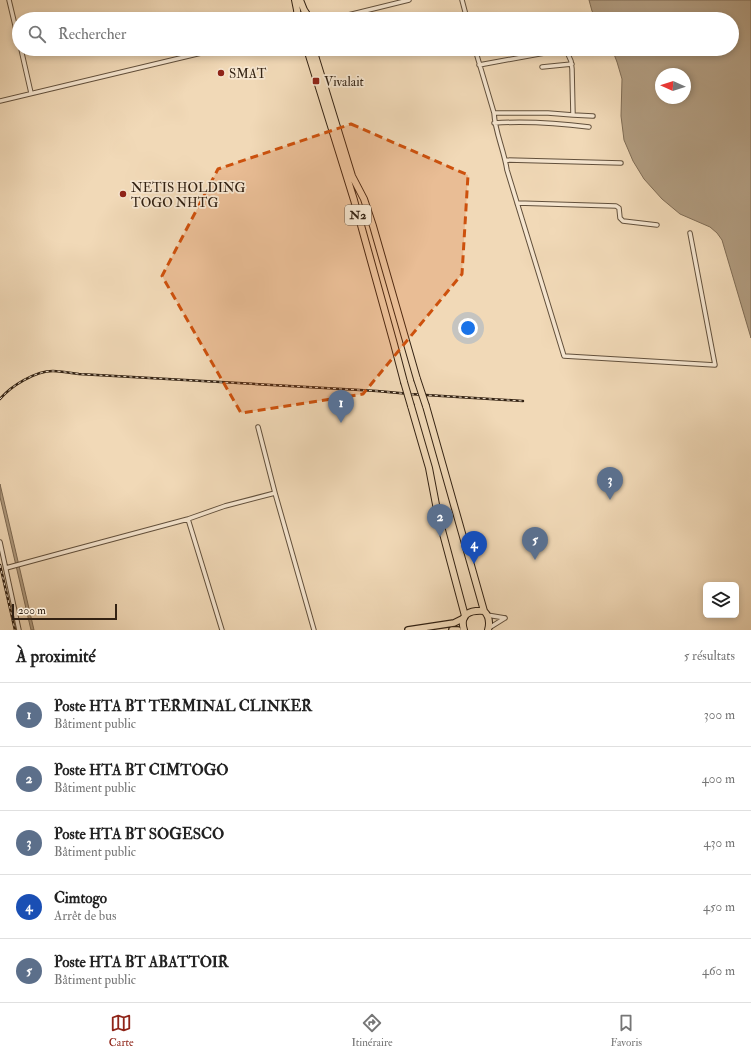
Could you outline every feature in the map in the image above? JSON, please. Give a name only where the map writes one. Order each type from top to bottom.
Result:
[{"type":"highway","points":[[295,0],[297,12]]},
{"type":"highway","points":[[300,0],[306,12]]},
{"type":"highway","name":"N2","points":[[309,56],[354,200],[429,468],[438,515],[465,617],[463,624],[464,630]]},
{"type":"highway","name":"N2","points":[[315,56],[352,176],[364,199],[372,222],[485,613],[489,621],[488,630]]},
{"type":"highway","points":[[465,617],[474,610],[485,613]]},
{"type":"main road","points":[[408,630],[457,622],[465,617]]},
{"type":"main road","points":[[452,630],[458,630]]},
{"type":"street","points":[[9,0],[12,13]]},
{"type":"street","points":[[360,12],[409,0]]},
{"type":"street","points":[[462,0],[465,12]]},
{"type":"street","points":[[23,56],[31,93]]},
{"type":"street","points":[[0,101],[190,56]]},
{"type":"street","points":[[477,56],[494,113],[494,123],[507,170],[564,356],[716,365],[690,233]]},
{"type":"street","points":[[479,65],[528,56]]},
{"type":"street","points":[[569,56],[572,64],[573,115]]},
{"type":"street","points":[[542,67],[572,64]]},
{"type":"street","points":[[494,113],[548,113],[592,116]]},
{"type":"street","points":[[494,123],[534,122],[589,127]]},
{"type":"street","points":[[505,160],[621,163]]},
{"type":"street","points":[[517,203],[616,206],[619,208],[620,218],[623,221],[657,225]]},
{"type":"street","points":[[258,427],[314,630]]},
{"type":"street","points":[[6,568],[188,519],[225,506],[275,493]]},
{"type":"street","points":[[188,519],[222,630]]},
{"type":"street","points":[[0,542],[19,630]]},
{"type":"street","points":[[485,613],[505,618],[488,630]]},
{"type":"highlighted area","points":[[351,124],[468,175],[462,274],[363,394],[241,413],[162,276],[218,169]]},
{"type":"shaded area","points":[[589,0],[751,0],[751,338],[722,240],[710,227],[680,214],[662,199],[644,179],[633,161],[624,140],[621,116],[622,79],[615,56],[739,56],[739,12],[593,12]]},
{"type":"shaded area","points":[[0,484],[34,630],[31,630],[0,497]]},
{"type":"railway","points":[[0,399],[10,389],[31,376],[53,371],[79,374],[523,401]]},
{"type":"railway","points":[[0,565],[15,630]]},
{"type":"place","name":"SMAT","points":[[221,73]]},
{"type":"place","name":"Vivalait","points":[[316,81]]},
{"type":"place","name":"NETIS HOLDING TOGO NHTG","points":[[123,194]]},
{"type":"place","name":"Poste HTA BT TERMINAL CLINKER","points":[[341,423]]},
{"type":"place","name":"Poste HTA BT SOGESCO","points":[[610,500]]},
{"type":"place","name":"Poste HTA BT CIMTOGO","points":[[440,537]]},
{"type":"place","name":"Poste HTA BT ABATTOIR","points":[[535,560]]},
{"type":"place","name":"Cimtogo","points":[[474,564]]}]
